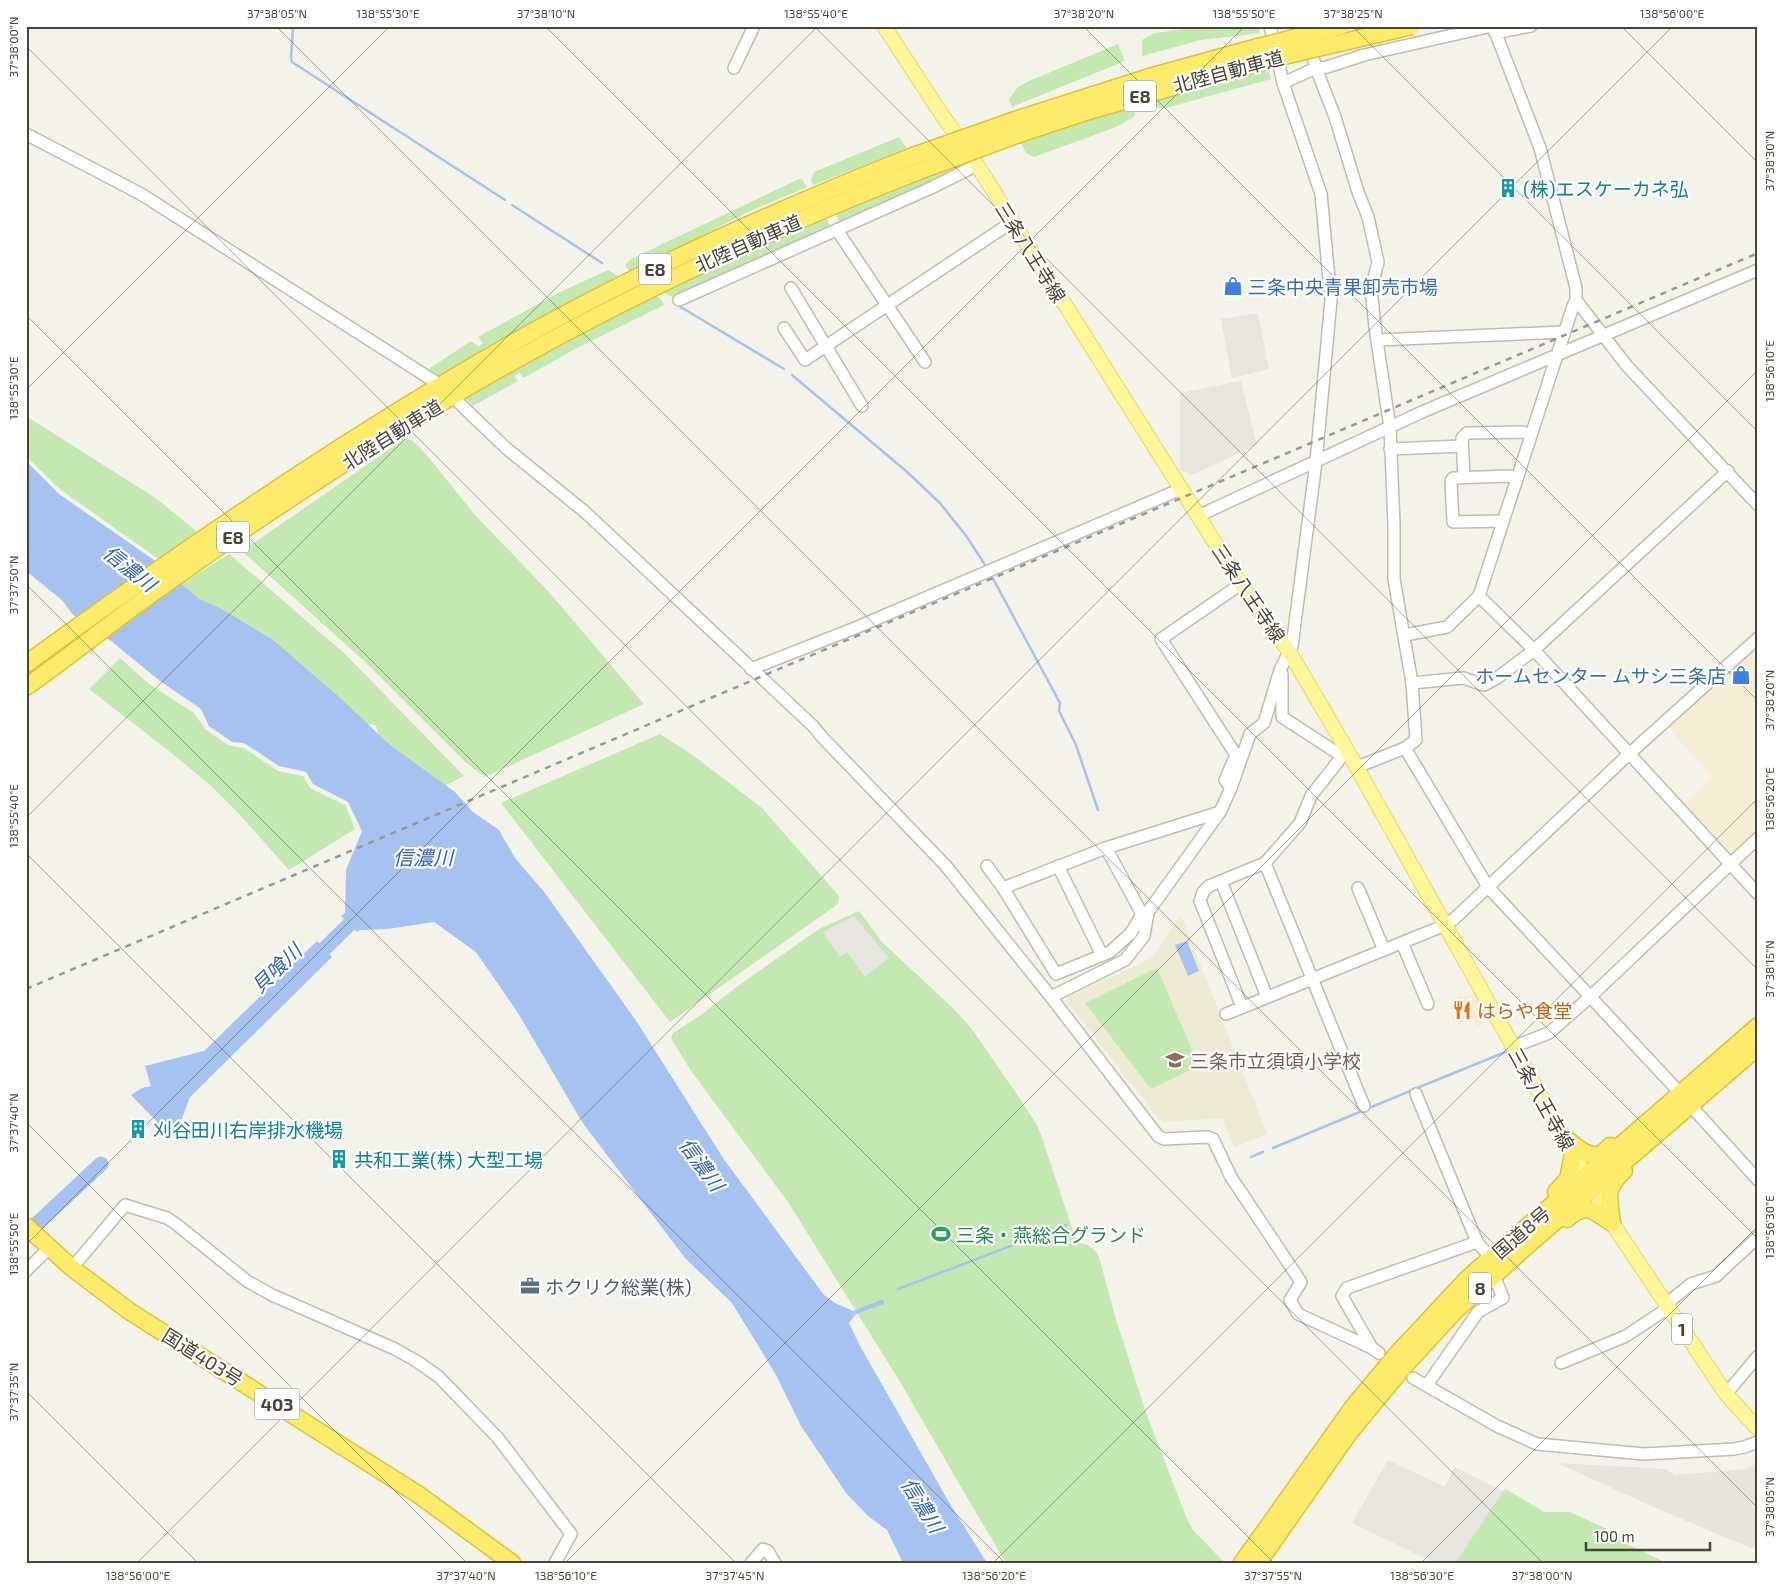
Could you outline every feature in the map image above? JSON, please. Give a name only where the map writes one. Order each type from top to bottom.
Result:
[{"type":"highway","name":"北陸自動車道","points":[[1260,54],[1341,26]]},
{"type":"highway","name":"北陸自動車道","points":[[30,661],[298,475],[409,405],[526,336],[679,257],[840,185],[916,163],[1146,78],[1260,54],[1412,26]]},
{"type":"highway","name":"北陸自動車道","points":[[26,687],[135,606],[232,538],[369,447],[423,414],[532,350],[635,296],[693,267],[846,199],[916,163]]},
{"type":"highway","name":"国道8号","points":[[1258,1563],[1334,1454],[1398,1354],[1468,1278],[1534,1220],[1650,1140],[1685,1099],[1758,1026]]},
{"type":"highway","name":"国道8号","points":[[1242,1563],[1324,1446],[1370,1396],[1455,1311],[1529,1244],[1654,1117],[1685,1099],[1758,1048]]},
{"type":"highway","points":[[1564,1137],[1582,1150],[1597,1156],[1630,1128],[1654,1117]]},
{"type":"highway","points":[[1612,1223],[1609,1199],[1614,1180],[1642,1153],[1650,1140]]},
{"type":"highway","points":[[1534,1220],[1537,1209],[1564,1185],[1568,1179],[1573,1154]]},
{"type":"highway","points":[[1529,1244],[1542,1240],[1579,1210],[1591,1210],[1612,1223]]},
{"type":"highway","name":"国道403号","points":[[26,1226],[72,1268],[129,1311],[419,1495],[512,1563]]},
{"type":"main road","name":"三条八王寺線","points":[[884,26],[976,165],[1241,584],[1290,653],[1345,753],[1357,767],[1589,1182]]},
{"type":"main road","name":"1","points":[[1589,1182],[1612,1223],[1726,1394],[1758,1429]]},
{"type":"street","points":[[734,68],[754,26]]},
{"type":"street","points":[[987,866],[1003,888],[1056,974],[1110,952],[1131,933],[1220,812],[1231,788],[1250,734],[1264,723],[1280,670],[1290,653],[1316,462],[1331,300],[1321,194],[1283,83],[1270,26]]},
{"type":"street","points":[[1304,26],[1316,68],[1335,117],[1339,135],[1372,234],[1378,262],[1371,289],[1390,428],[1394,579],[1412,683],[1416,740],[1406,748],[1357,767]]},
{"type":"street","points":[[1283,83],[1316,68],[1327,67],[1364,55],[1493,28],[1531,26]]},
{"type":"street","points":[[1493,28],[1540,148],[1574,279],[1576,300],[1627,366],[1758,504]]},
{"type":"street","points":[[26,134],[141,194],[434,381]]},
{"type":"street","points":[[679,300],[949,180],[976,165]]},
{"type":"street","points":[[784,328],[806,360],[1012,222]]},
{"type":"street","points":[[837,230],[925,362]]},
{"type":"street","points":[[1198,516],[1422,412],[1758,270]]},
{"type":"street","points":[[791,288],[862,406]]},
{"type":"street","points":[[1405,635],[1447,627],[1479,596],[1572,306],[1576,300]]},
{"type":"street","points":[[1377,340],[1564,332]]},
{"type":"street","points":[[458,402],[506,448],[585,512],[813,726],[946,866],[1051,997],[1158,1136],[1164,1139],[1207,1137],[1213,1139],[1231,1177],[1301,1282],[1290,1300],[1298,1314],[1376,1350],[1342,1296],[1347,1288],[1477,1242]]},
{"type":"street","points":[[1464,477],[1462,438],[1467,433],[1523,432],[1530,435]]},
{"type":"street","points":[[1390,449],[1462,446]]},
{"type":"street","points":[[1412,683],[1463,678],[1484,684],[1496,678],[1534,650],[1728,471]]},
{"type":"street","points":[[1503,520],[1453,522],[1451,481],[1453,478],[1464,477],[1510,476],[1517,478]]},
{"type":"street","points":[[751,668],[855,628],[1181,489]]},
{"type":"street","points":[[1231,788],[1225,780],[1236,755],[1160,639],[1241,584]]},
{"type":"street","points":[[1479,596],[1534,650],[1758,894]]},
{"type":"street","points":[[1226,1014],[1445,925],[1453,920],[1629,754],[1758,638]]},
{"type":"street","points":[[1242,1008],[1200,901],[1203,892],[1209,886],[1265,863],[1300,823],[1311,796],[1345,753],[1282,718],[1283,675],[1280,670]]},
{"type":"street","points":[[1406,748],[1488,887],[1758,1180]]},
{"type":"street","points":[[1003,888],[1106,848],[1220,812]]},
{"type":"street","points":[[1513,1047],[1549,1033],[1590,997],[1758,838]]},
{"type":"street","points":[[1051,997],[1125,960],[1144,936],[1145,913],[1106,848]]},
{"type":"street","points":[[1265,863],[1364,1106]]},
{"type":"street","points":[[1058,866],[1102,955]]},
{"type":"street","points":[[1220,881],[1267,997]]},
{"type":"street","points":[[1358,888],[1384,950]]},
{"type":"street","points":[[1402,942],[1428,1004]]},
{"type":"street","points":[[1416,1094],[1477,1242],[1491,1258]]},
{"type":"street","points":[[72,1268],[125,1205],[167,1218],[247,1282],[272,1295],[395,1349],[418,1362],[439,1377],[498,1438],[570,1534],[555,1563]]},
{"type":"street","points":[[26,1271],[48,1245]]},
{"type":"street","points":[[1561,1363],[1626,1336],[1668,1308],[1671,1300],[1691,1284],[1716,1276],[1755,1245]]},
{"type":"street","points":[[1427,1385],[1478,1312],[1503,1298],[1494,1275]]},
{"type":"street","points":[[1726,1394],[1758,1356]]},
{"type":"street","points":[[1413,1378],[1496,1426],[1538,1444],[1644,1454],[1744,1448],[1758,1442]]},
{"type":"street","points":[[751,1563],[763,1549],[768,1550],[775,1563]]},
{"type":"shaded area","points":[[1258,313],[1269,369],[1232,378],[1221,319]]},
{"type":"shaded area","points":[[1241,381],[1257,445],[1192,475],[1180,470],[1180,393]]},
{"type":"shaded area","points":[[1758,644],[1758,849],[1740,865],[1684,804],[1712,777],[1668,727]]},
{"type":"shaded area","name":"三条市立須頃小学校","points":[[1181,915],[1267,1134],[1234,1147],[1222,1118],[1162,1122],[1067,1002],[1068,997],[1152,958]]},
{"type":"shaded area","points":[[854,916],[889,958],[865,977],[847,952],[840,957],[823,932]]},
{"type":"shaded area","points":[[1476,992],[1492,1020],[1477,1027],[1472,1018],[1460,1023],[1451,1002]]},
{"type":"shaded area","points":[[1388,1460],[1445,1487],[1454,1467],[1503,1491],[1455,1563],[1435,1563],[1352,1523]]},
{"type":"shaded area","points":[[1557,1463],[1666,1469],[1675,1475],[1746,1469],[1757,1463],[1758,1549],[1731,1540],[1649,1505]]},
{"type":"green space","points":[[1207,26],[1258,26],[1260,33],[1201,40],[1142,56],[1142,40],[1154,33]]},
{"type":"green space","points":[[1118,44],[1125,61],[1012,107],[1009,99],[1018,87]]},
{"type":"green space","points":[[1267,66],[1271,79],[1166,108],[1152,107],[1151,99]]},
{"type":"green space","points":[[1134,103],[1135,116],[1116,127],[1034,157],[1026,153],[1018,138]]},
{"type":"green space","points":[[899,137],[907,149],[813,185],[811,180],[814,172]]},
{"type":"green space","points":[[963,160],[966,164],[961,169],[839,224],[835,210]]},
{"type":"green space","points":[[802,179],[807,187],[748,212],[630,273],[625,265],[631,259]]},
{"type":"green space","points":[[825,216],[831,227],[675,298],[660,291]]},
{"type":"green space","points":[[608,270],[618,276],[486,347],[438,379],[429,373],[430,368],[471,341],[479,347],[483,343],[478,337],[558,293]]},
{"type":"green space","points":[[656,296],[661,299],[664,305],[575,349],[524,378],[519,373],[514,376],[518,381],[473,406],[465,398],[541,355]]},
{"type":"green space","points":[[26,416],[157,499],[201,535],[164,562],[157,558],[61,490],[26,456]]},
{"type":"green space","points":[[406,438],[413,441],[425,453],[476,516],[549,592],[644,704],[485,777],[465,762],[364,661],[242,551]]},
{"type":"green space","points":[[229,554],[345,654],[464,776],[440,788],[381,746],[376,725],[355,723],[177,588]]},
{"type":"green space","points":[[120,658],[149,684],[194,713],[205,729],[228,745],[244,748],[278,771],[303,776],[310,788],[345,805],[355,829],[289,870],[211,786],[89,689]]},
{"type":"green space","points":[[660,734],[694,756],[762,808],[839,896],[838,904],[670,1022],[501,803]]},
{"type":"green space","name":"三条・燕総合グランド","points":[[859,911],[882,942],[954,1009],[972,1029],[1037,1125],[1077,1243],[1091,1247],[1099,1257],[1115,1316],[1146,1413],[1187,1519],[1193,1530],[1223,1561],[1222,1563],[1006,1563],[902,1385],[788,1202],[691,1071],[671,1038],[673,1033],[701,1015],[735,988],[819,929]]},
{"type":"green space","points":[[1157,968],[1199,1066],[1151,1089],[1085,1003]]},
{"type":"green space","points":[[1506,1489],[1544,1512],[1570,1512],[1605,1528],[1624,1543],[1667,1563],[1455,1563]]},
{"type":"water","name":"信濃川","points":[[26,461],[59,494],[154,560],[199,599],[220,608],[273,640],[338,696],[390,745],[455,792],[473,812],[499,830],[515,858],[545,893],[637,1022],[723,1158],[824,1295],[835,1303],[853,1311],[883,1299],[884,1304],[856,1314],[849,1323],[859,1344],[950,1504],[987,1563],[903,1563],[887,1530],[868,1516],[846,1493],[801,1426],[776,1375],[732,1303],[685,1258],[582,1122],[518,1013],[476,952],[434,922],[388,929],[360,930],[357,932],[341,916],[345,913],[346,870],[362,831],[348,802],[313,784],[306,772],[279,766],[244,743],[232,742],[209,726],[201,709],[160,681],[111,641],[73,615],[63,601],[26,571]]},
{"type":"water","points":[[317,941],[332,957],[190,1097],[179,1126],[169,1134],[131,1095],[142,1088],[151,1086],[145,1066],[204,1051]]},
{"type":"water","points":[[1187,941],[1199,971],[1188,976],[1175,945]]},
{"type":"waterway","points":[[293,26],[292,62],[505,200]]},
{"type":"waterway","points":[[512,205],[602,263]]},
{"type":"waterway","points":[[679,306],[784,369]]},
{"type":"waterway","points":[[792,375],[906,471],[940,503],[967,537],[987,568]]},
{"type":"waterway","points":[[990,573],[1060,703],[1059,711],[1076,745],[1098,810]]},
{"type":"waterway","name":"貝喰川","points":[[311,962],[364,910]]},
{"type":"waterway","points":[[1417,1088],[1508,1051]]},
{"type":"waterway","points":[[1273,1148],[1410,1091]]},
{"type":"waterway","points":[[1251,1157],[1263,1152]]},
{"type":"waterway","name":"貝喰川","points":[[26,1234],[101,1164]]},
{"type":"waterway","points":[[898,1289],[1066,1225]]},
{"type":"railway","points":[[26,989],[1758,253]]},
{"type":"place","name":"(株)エスケーカネ弘","points":[[1508,188]]},
{"type":"place","name":"三条中央青果卸売市場","points":[[1233,286]]},
{"type":"place","name":"ホームセンター ムサシ三条店","points":[[1741,675]]},
{"type":"place","name":"はらや食堂","points":[[1462,1010]]},
{"type":"place","name":"三条市立須頃小学校","points":[[1175,1060]]},
{"type":"place","name":"刈谷田川右岸排水機場","points":[[138,1129]]},
{"type":"place","name":"共和工業(株) 大型工場","points":[[339,1159]]},
{"type":"place","name":"三条・燕総合グランド","points":[[941,1234]]},
{"type":"place","name":"ホクリク総業(株)","points":[[530,1286]]}]
